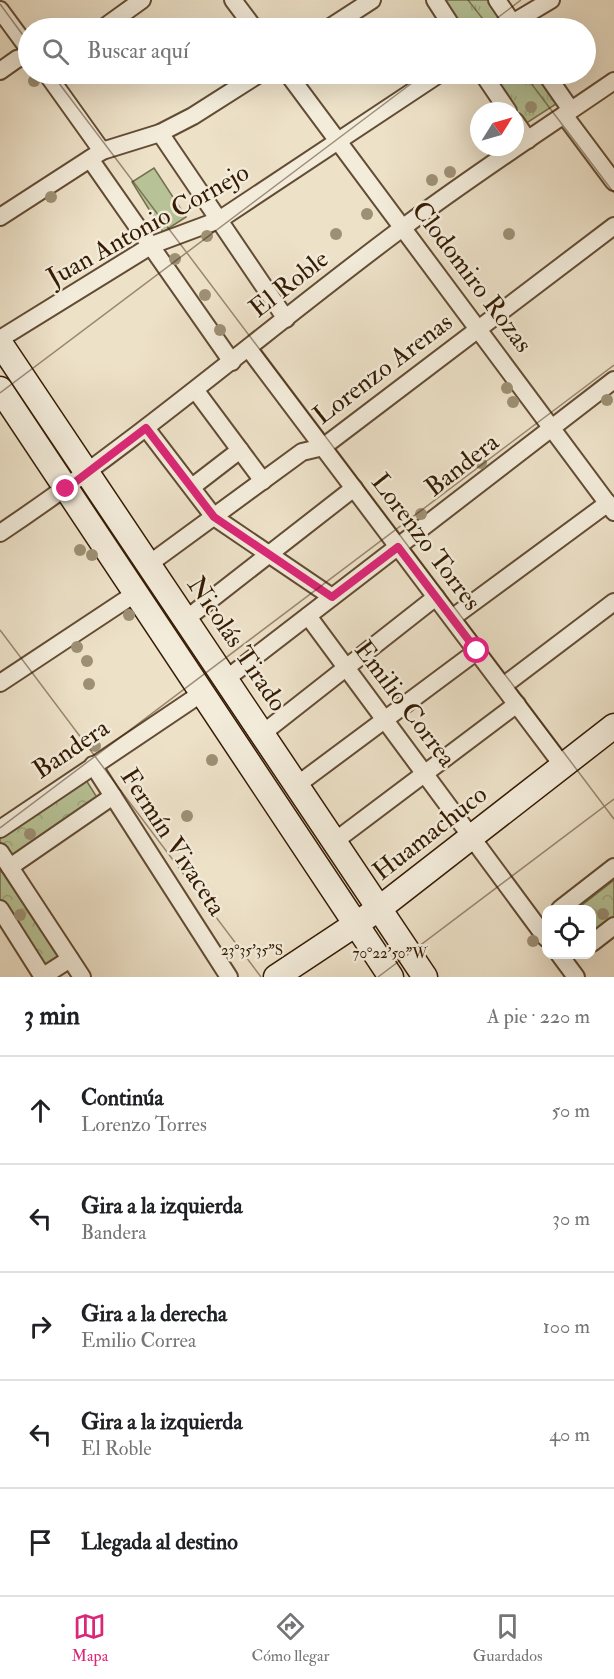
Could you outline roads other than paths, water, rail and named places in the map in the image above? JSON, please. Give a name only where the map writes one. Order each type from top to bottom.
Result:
[{"type":"main road","name":"Nicolás Tirado","points":[[0,343],[425,977]]},
{"type":"main road","points":[[0,389],[391,977]]},
{"type":"main road","name":"Huamachuco","points":[[276,977],[380,908],[614,726]]},
{"type":"street","points":[[117,18],[142,0]]},
{"type":"street","points":[[232,0],[246,18]]},
{"type":"street","points":[[344,18],[372,0]]},
{"type":"street","points":[[435,0],[447,18]]},
{"type":"street","points":[[496,0],[506,18]]},
{"type":"street","points":[[524,18],[551,0]]},
{"type":"street","points":[[0,10],[18,34]]},
{"type":"street","points":[[0,70],[18,59]]},
{"type":"street","name":"El Roble","points":[[0,533],[66,489],[195,391],[403,227],[614,81]]},
{"type":"street","points":[[53,84],[152,245],[232,362]]},
{"type":"street","points":[[0,217],[96,155],[160,133],[193,116],[243,84]]},
{"type":"street","name":"Clodomiro Rozas","points":[[295,84],[611,507]]},
{"type":"street","name":"Juan Antonio Cornejo","points":[[0,339],[152,245],[219,219],[423,84]]},
{"type":"street","points":[[490,84],[502,102]]},
{"type":"street","points":[[551,84],[567,113],[614,182]]},
{"type":"street","points":[[160,133],[286,319]]},
{"type":"street","points":[[524,134],[528,140]]},
{"type":"street","name":"Lorenzo Arenas","points":[[149,564],[302,452],[322,447],[614,226]]},
{"type":"street","name":"Lorenzo Torres","points":[[249,349],[563,766]]},
{"type":"street","name":"Bandera","points":[[226,679],[614,380]]},
{"type":"street","points":[[195,391],[263,481]]},
{"type":"street","points":[[146,428],[214,517],[332,597]]},
{"type":"street","points":[[192,487],[240,450]]},
{"type":"street","points":[[186,619],[354,488]]},
{"type":"street","points":[[452,618],[611,507]]},
{"type":"street","points":[[0,682],[136,593]]},
{"type":"street","points":[[263,733],[436,597]]},
{"type":"street","points":[[503,686],[614,602]]},
{"type":"street","name":"Emilio Correa","points":[[308,616],[472,837],[542,925]]},
{"type":"street","points":[[297,785],[477,651]]},
{"type":"street","name":"Bandera","points":[[0,829],[202,693]]},
{"type":"street","points":[[335,841],[517,705]]},
{"type":"street","name":"Fermín Vivaceta","points":[[93,765],[229,977]]},
{"type":"street","points":[[9,867],[113,796]]},
{"type":"street","points":[[0,852],[82,977]]},
{"type":"street","points":[[565,905],[614,867]]},
{"type":"street","points":[[0,909],[43,977],[70,959]]},
{"type":"street","points":[[596,939],[614,926]]}]
